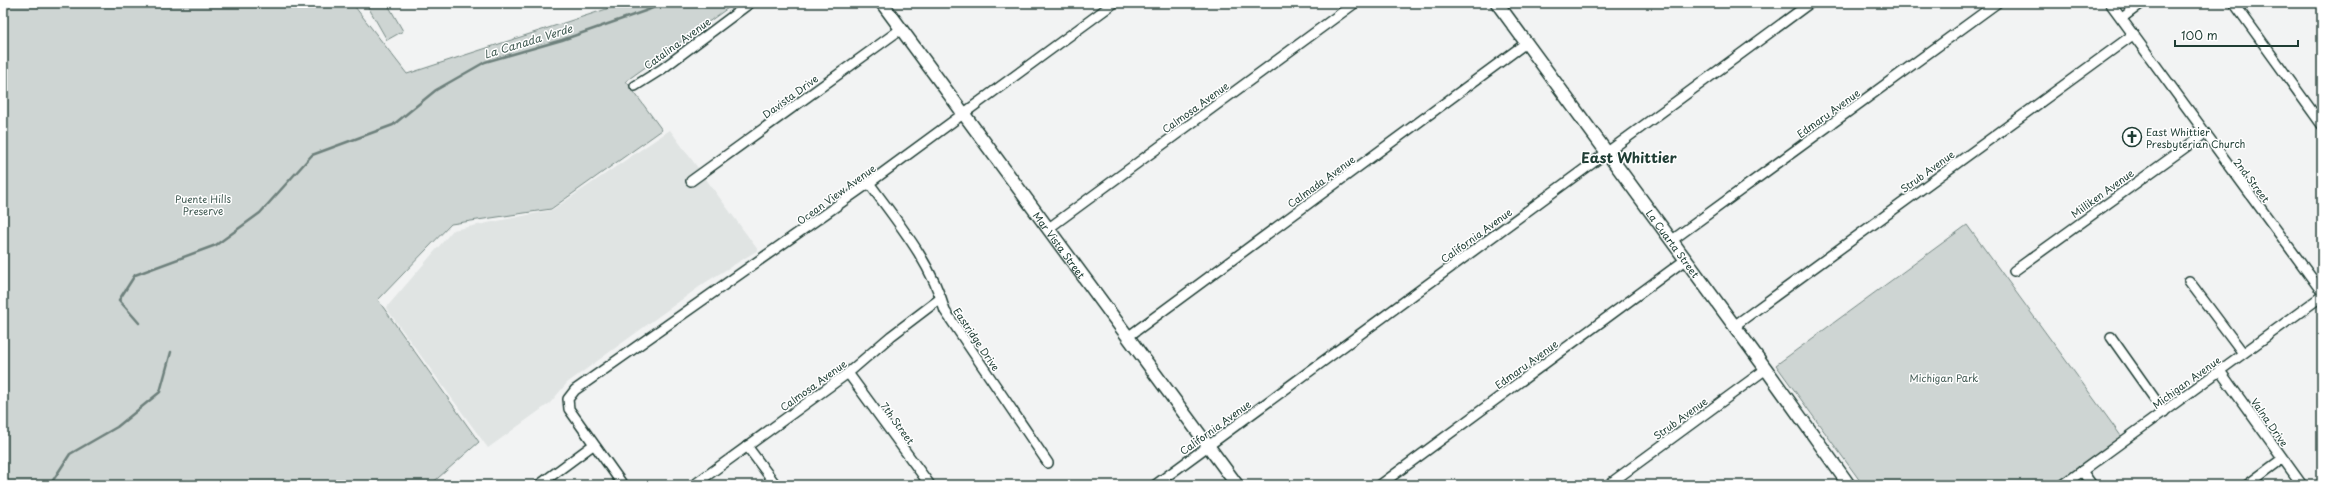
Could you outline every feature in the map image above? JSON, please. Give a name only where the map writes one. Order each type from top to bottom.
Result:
[{"type":"street","name":"Catalina Avenue","points":[[635,86],[662,69],[750,3]]},
{"type":"street","name":"Mar Vista Street","points":[[882,3],[964,112],[1238,485]]},
{"type":"street","name":"Ocean View Avenue","points":[[593,445],[569,409],[568,399],[575,390],[869,183],[1114,3]]},
{"type":"street","name":"Calmosa Avenue","points":[[1049,228],[1355,3]]},
{"type":"street","name":"La Cuarta Street","points":[[1497,3],[1766,369],[1844,483]]},
{"type":"street","name":"California Avenue","points":[[1155,485],[1810,3]]},
{"type":"street","name":"Edmaru Avenue","points":[[1671,241],[1997,3]]},
{"type":"street","name":"2nd Street","points":[[2110,3],[2134,34],[2204,134],[2322,292]]},
{"type":"street","points":[[2122,18],[2142,3]]},
{"type":"street","points":[[2234,3],[2322,125]]},
{"type":"street","name":"Davista Drive","points":[[691,181],[901,29]]},
{"type":"street","name":"Strub Avenue","points":[[1734,326],[2134,34]]},
{"type":"street","name":"Calmada Avenue","points":[[1129,336],[1526,43]]},
{"type":"street","name":"Milliken Avenue","points":[[2014,271],[2204,134]]},
{"type":"street","name":"Eastridge Drive","points":[[869,183],[917,248],[941,298],[945,311],[1048,463]]},
{"type":"street","name":"Edmaru Avenue","points":[[1380,485],[1685,260]]},
{"type":"street","points":[[2189,281],[2243,353]]},
{"type":"street","name":"Michigan Avenue","points":[[2063,485],[2322,296]]},
{"type":"street","name":"Calmosa Avenue","points":[[694,485],[848,373],[890,336],[941,298]]},
{"type":"street","points":[[2111,337],[2164,412]]},
{"type":"street","name":"Strub Avenue","points":[[1608,485],[1766,369]]},
{"type":"street","name":"Valna Drive","points":[[2220,371],[2302,485]]},
{"type":"street","name":"7th Street","points":[[848,373],[930,485]]},
{"type":"street","points":[[539,485],[593,445],[623,485]]},
{"type":"street","points":[[747,446],[776,485]]},
{"type":"street","points":[[2247,485],[2282,459]]},
{"type":"street","points":[[2082,471],[2092,485]]},
{"type":"shaded area","points":[[670,130],[758,250],[706,282],[567,383],[550,403],[488,448],[386,308],[453,230],[552,210]]},
{"type":"green space","name":"Puente Hills Preserve","points":[[3,3],[352,3],[407,74],[625,3],[735,3],[626,81],[662,130],[551,209],[451,224],[378,300],[479,442],[430,485],[337,485],[336,483],[333,485],[3,485]]},
{"type":"green space","points":[[370,3],[387,3],[403,31],[387,40],[367,5]]},
{"type":"green space","name":"Michigan Park","points":[[1967,225],[2121,436],[2053,485],[1863,485],[1776,365]]},
{"type":"waterway","name":"La Canada Verde","points":[[139,323],[119,300],[135,275],[216,245],[260,213],[312,155],[393,125],[436,90],[485,62],[562,40],[648,10],[663,3]]},
{"type":"waterway","name":"La Canada Verde","points":[[50,485],[70,454],[117,427],[160,392],[171,352]]},
{"type":"place","name":"East Whittier Presbyterian Church","points":[[2132,137]]},
{"type":"district","name":"East Whittier","points":[[1629,157]]}]
